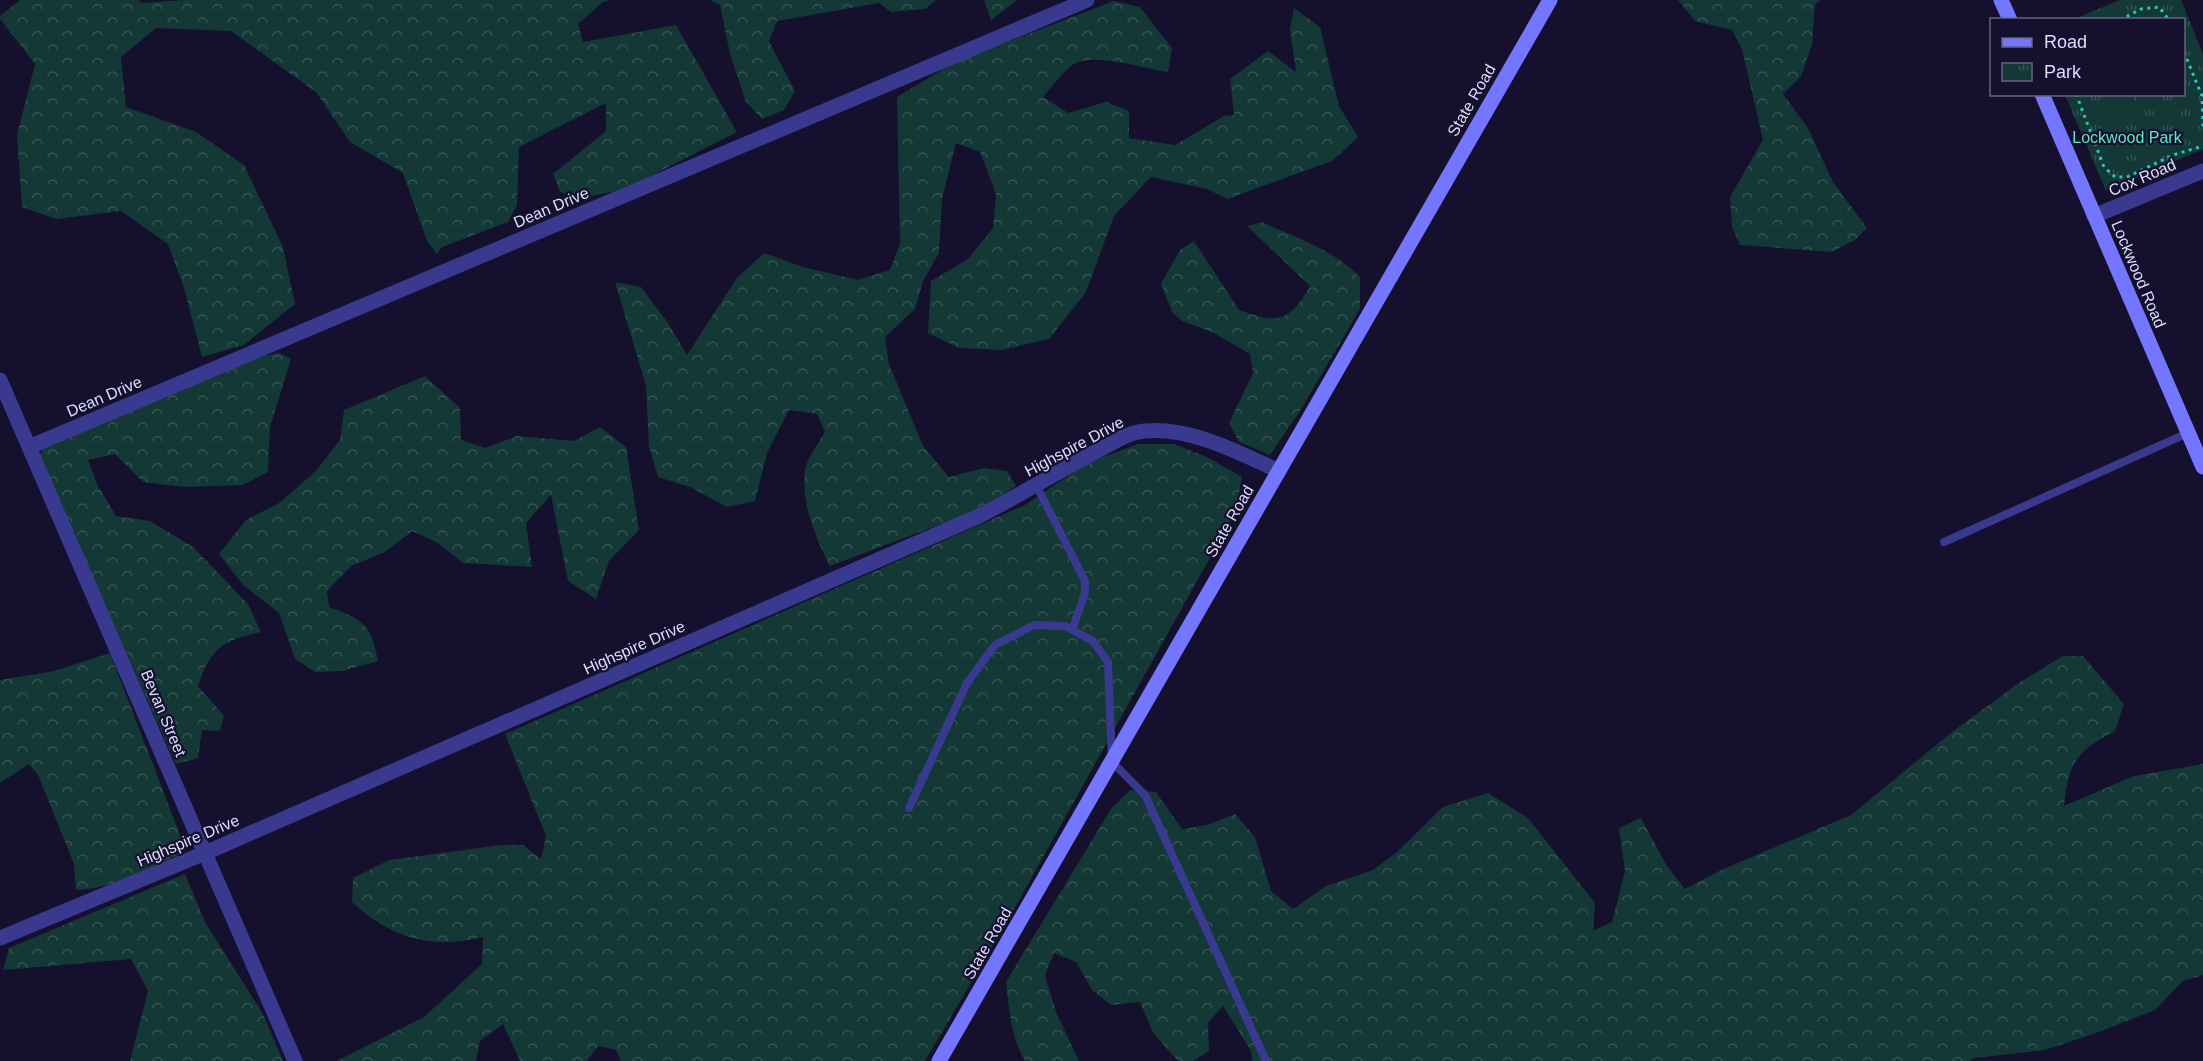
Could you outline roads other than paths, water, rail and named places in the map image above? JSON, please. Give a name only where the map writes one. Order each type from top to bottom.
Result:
[{"type":"street","name":"Dean Drive","points":[[29,447],[1087,0]]},
{"type":"street","name":"State Road","points":[[939,1061],[1550,0]]},
{"type":"street","points":[[2001,0],[2009,18]]},
{"type":"street","name":"Lockwood Road","points":[[2043,96],[2203,467]]},
{"type":"street","name":"Cox Road","points":[[2094,216],[2203,171]]},
{"type":"street","name":"Bevan Street","points":[[0,380],[295,1061]]},
{"type":"street","name":"Highspire Drive","points":[[0,938],[205,853],[979,516],[1036,486],[1071,464],[1134,432],[1188,435],[1227,447],[1279,471]]},
{"type":"lane","points":[[1944,542],[2188,433]]},
{"type":"lane","points":[[1036,486],[1085,582],[1084,593],[1072,630]]},
{"type":"lane","points":[[909,808],[967,682],[995,645],[1034,625],[1065,626],[1093,641],[1108,662],[1112,762],[1145,795],[1266,1061]]},
{"type":"park label","name":"Lockwood Park","points":[[2127,137]]}]
